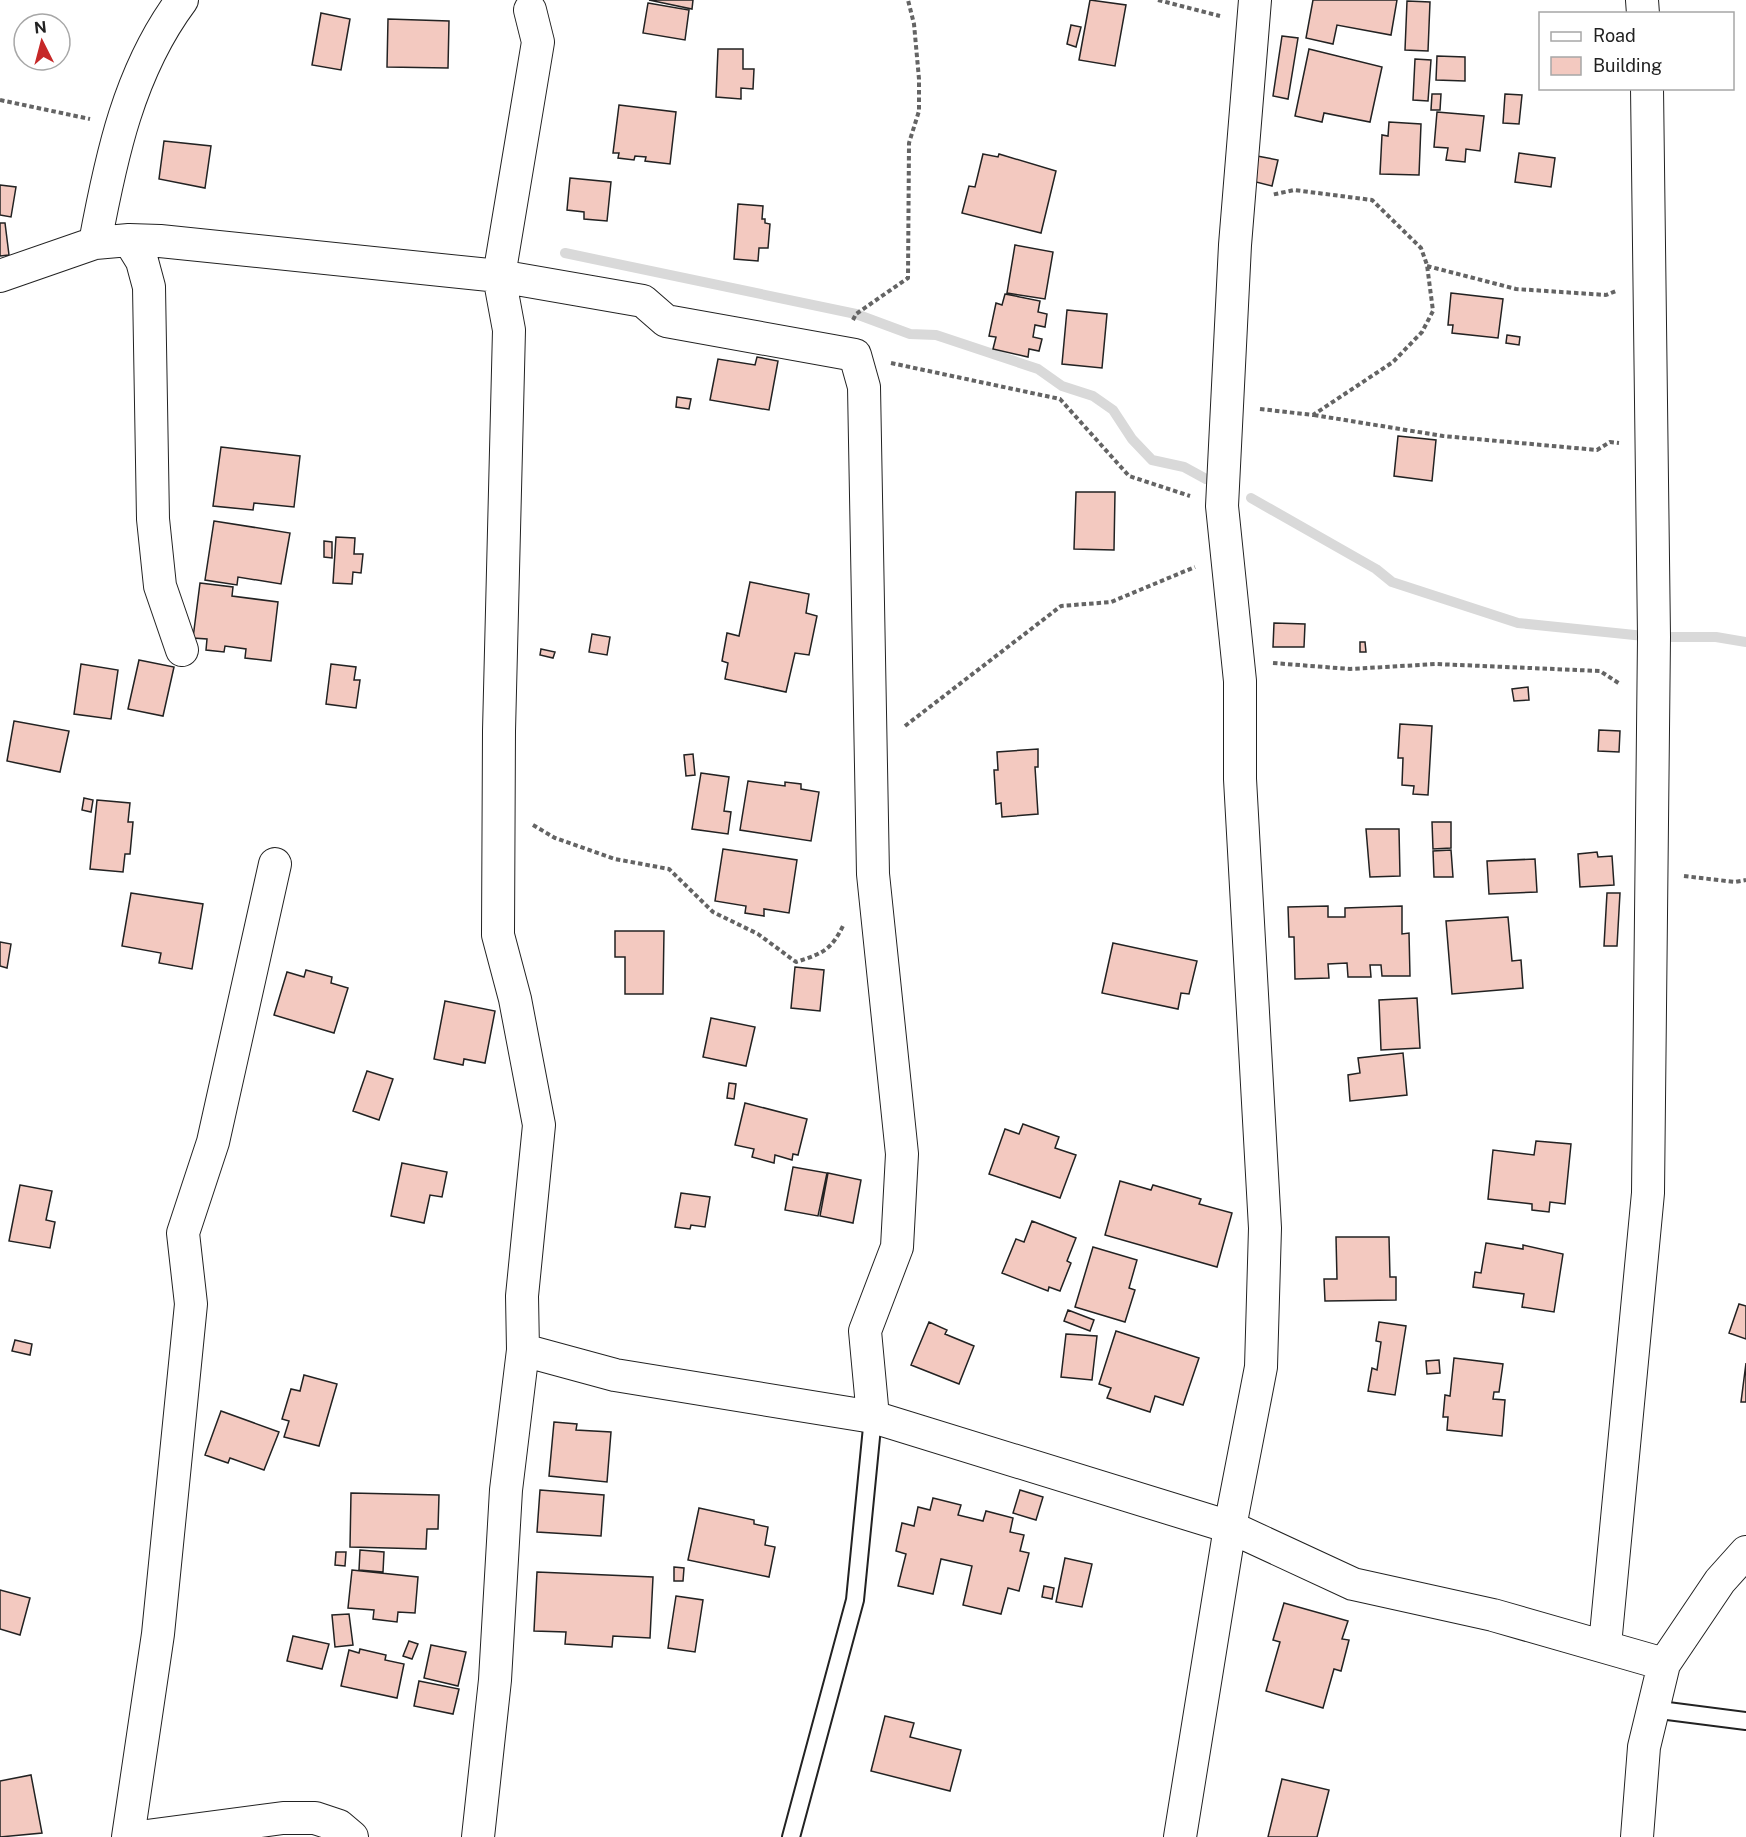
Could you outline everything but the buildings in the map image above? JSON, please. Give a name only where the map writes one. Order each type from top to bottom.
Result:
[{"type":"street","points":[[95,243],[107,178],[132,89],[171,15],[182,0]]},
{"type":"street","points":[[478,1837],[495,1680],[506,1490],[523,1350],[522,1296],[539,1125],[515,999],[498,935],[509,330],[499,276],[538,42],[530,10]]},
{"type":"street","points":[[1180,1837],[1230,1527],[1261,1367],[1265,1228],[1240,779],[1238,661],[1222,506],[1238,201],[1254,12]]},
{"type":"street","points":[[1605,1645],[1648,1193],[1653,715],[1647,90]]},
{"type":"street","points":[[0,276],[95,243],[129,240],[499,276],[643,301],[666,321],[846,353],[864,387],[873,874],[902,1154],[897,1247],[865,1331],[873,1417]]},
{"type":"street","points":[[129,240],[142,261],[148,287],[153,519],[160,586],[182,650]]},
{"type":"street","points":[[128,1837],[158,1634],[191,1304],[183,1233],[213,1142],[275,864]]},
{"type":"street","points":[[523,1350],[615,1375],[873,1417],[1230,1527],[1353,1584],[1493,1615],[1605,1645],[1664,1664]]},
{"type":"street","points":[[1637,1837],[1644,1747],[1664,1664],[1720,1581],[1746,1552]]},
{"type":"street","points":[[139,1837],[293,1818],[315,1818],[339,1826],[352,1837]]},
{"type":"lane","points":[[791,1837],[855,1600],[873,1417]]},
{"type":"lane","points":[[1652,1709],[1746,1721]]},
{"type":"path","points":[[908,0],[914,24],[919,79],[919,111],[909,143],[908,278],[856,314],[846,353],[1060,399],[1129,476],[1222,506]]},
{"type":"path","points":[[1158,0],[1254,12]]},
{"type":"path","points":[[0,100],[121,125]]},
{"type":"path","points":[[1238,201],[1294,190],[1372,200],[1421,249],[1427,266],[1432,311],[1422,332],[1393,362],[1313,415]]},
{"type":"path","points":[[1427,266],[1516,290],[1606,295],[1650,276]]},
{"type":"path","points":[[1227,406],[1313,415],[1443,436],[1597,450],[1610,442],[1652,445]]},
{"type":"path","points":[[901,734],[905,724],[1062,606],[1111,602],[1226,556]]},
{"type":"path","points":[[1238,661],[1350,669],[1436,664],[1600,670],[1636,695],[1653,715]]},
{"type":"path","points":[[499,805],[555,838],[615,859],[669,869],[713,912],[759,934],[796,962],[814,956],[835,944],[845,921]]},
{"type":"path","points":[[1652,874],[1736,882],[1746,880]]},
{"type":"waterway","points":[[565,253],[856,314],[910,334],[936,335],[1038,369],[1062,386],[1093,396],[1113,410],[1132,439],[1152,460],[1184,467],[1206,479]]},
{"type":"waterway","points":[[1251,498],[1376,569],[1392,582],[1518,623],[1654,637],[1716,637],[1746,642]]}]
